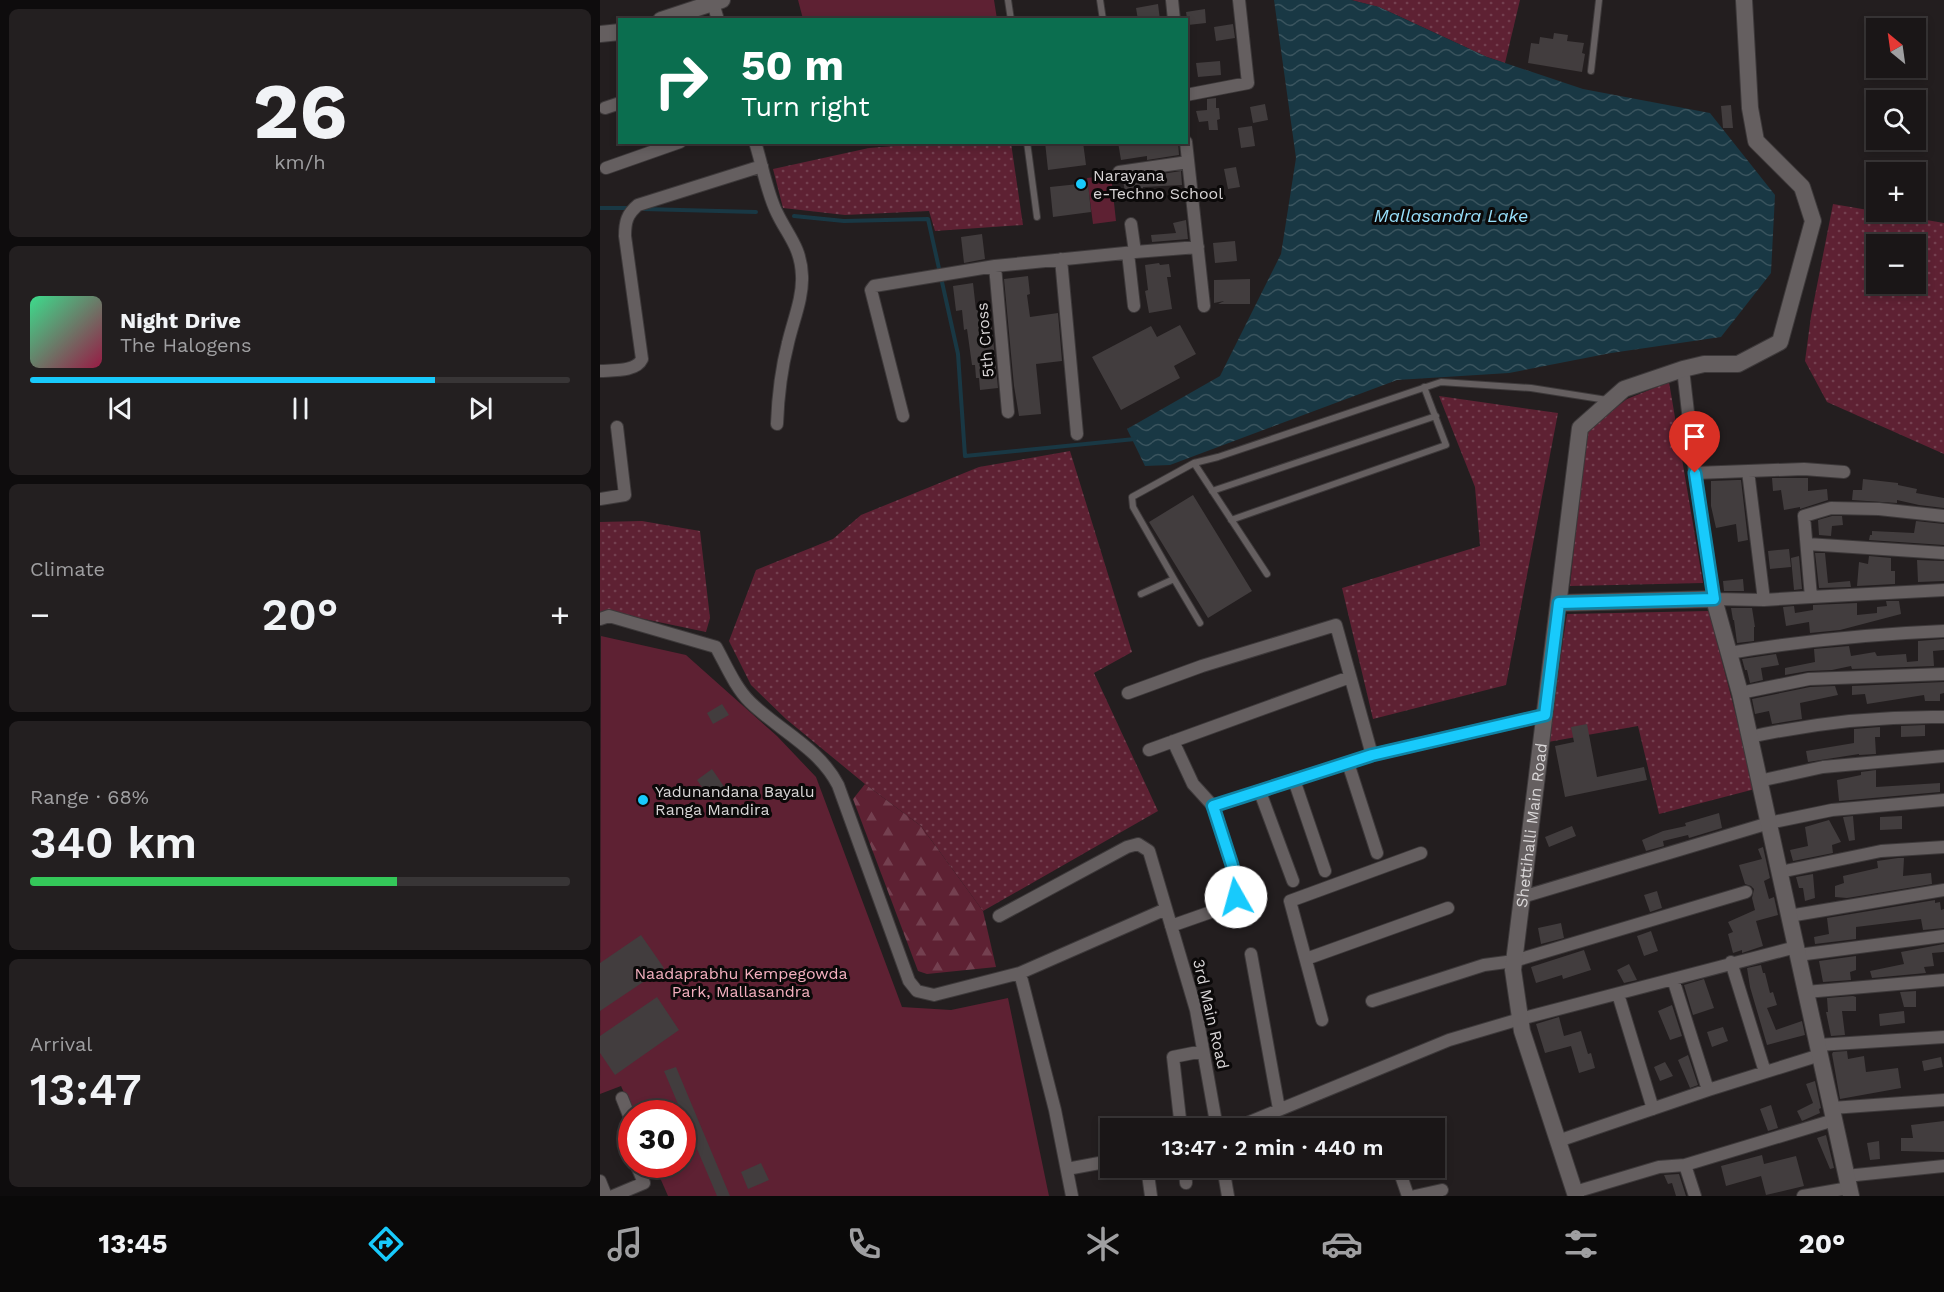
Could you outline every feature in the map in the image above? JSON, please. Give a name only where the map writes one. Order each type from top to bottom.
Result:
[{"type":"street","points":[[1172,0],[1174,18]]},
{"type":"street","points":[[1188,95],[1248,83],[1239,0]]},
{"type":"street","name":"Shettihalli Main Road","points":[[1576,1194],[1521,1031],[1513,970],[1580,428],[1624,389],[1704,364],[1738,364],[1780,342],[1813,221],[1803,187],[1756,141],[1750,108],[1744,0]]},
{"type":"street","points":[[667,18],[712,2],[717,18]]},
{"type":"street","points":[[600,34],[618,32]]},
{"type":"street","points":[[605,108],[618,104]]},
{"type":"street","points":[[606,168],[674,144]]},
{"type":"street","points":[[756,144],[776,212],[794,240],[799,254],[802,275],[801,294],[779,389],[777,424]]},
{"type":"street","points":[[1186,144],[1204,306]]},
{"type":"street","points":[[1119,172],[1188,162]]},
{"type":"street","points":[[600,371],[633,367],[642,359],[625,236],[625,223],[633,209],[762,166]]},
{"type":"street","points":[[1131,224],[1134,306]]},
{"type":"street","points":[[903,416],[872,287],[876,284],[995,266],[1198,247]]},
{"type":"street","points":[[1061,259],[1077,434]]},
{"type":"street","name":"5th Cross","points":[[995,266],[1008,412]]},
{"type":"street","points":[[1683,369],[1695,473],[1714,599],[1750,736],[1849,1187]]},
{"type":"street","points":[[600,499],[625,495],[617,426]]},
{"type":"street","points":[[1695,473],[1804,469],[1844,472]]},
{"type":"street","points":[[1748,471],[1764,600]]},
{"type":"street","points":[[1811,597],[1804,516],[1832,508],[1879,508],[1944,516]]},
{"type":"street","points":[[1807,544],[1944,553]]},
{"type":"street","points":[[1559,603],[1764,600],[1944,590]]},
{"type":"street","points":[[600,619],[609,616],[716,646],[747,699],[796,738],[831,771],[909,981],[917,991],[934,995],[1020,973],[1166,909]]},
{"type":"street","points":[[1128,693],[1202,666],[1336,625],[1372,755]]},
{"type":"street","points":[[1729,653],[1770,646],[1899,633],[1944,631]]},
{"type":"street","points":[[1740,693],[1809,680],[1944,674]]},
{"type":"street","points":[[1149,750],[1350,677]]},
{"type":"street","points":[[1213,806],[1372,755],[1545,715]]},
{"type":"street","points":[[1750,736],[1802,726],[1904,716],[1944,717]]},
{"type":"street","points":[[1171,926],[1228,906],[1236,897],[1232,865],[1213,806],[1193,784],[1173,741]]},
{"type":"street","points":[[1759,781],[1823,767],[1944,756]]},
{"type":"street","points":[[1348,763],[1377,853]]},
{"type":"street","points":[[1294,780],[1325,871]]},
{"type":"street","points":[[1260,792],[1293,881]]},
{"type":"street","points":[[1522,897],[1769,823],[1832,810],[1944,800]]},
{"type":"street","name":"3rd Main Road","points":[[999,916],[1127,847],[1138,844],[1149,851],[1196,1010],[1215,1118]]},
{"type":"street","points":[[1780,872],[1881,851],[1944,847]]},
{"type":"street","points":[[1322,1020],[1290,902],[1421,853]]},
{"type":"street","points":[[1789,916],[1944,890]]},
{"type":"street","points":[[1372,1001],[1484,965],[1514,961],[1746,892]]},
{"type":"street","points":[[1306,959],[1448,908]]},
{"type":"street","points":[[1258,1118],[1449,1040],[1731,962],[1797,951],[1944,936]]},
{"type":"street","points":[[1251,954],[1279,1109]]},
{"type":"street","points":[[1731,962],[1765,1072]]},
{"type":"street","points":[[1020,973],[1055,1110],[1072,1196]]},
{"type":"street","points":[[1673,979],[1708,1090]]},
{"type":"street","points":[[1806,992],[1944,980]]},
{"type":"street","points":[[1618,994],[1653,1109]]},
{"type":"street","points":[[1558,1141],[1765,1072],[1819,1050],[1944,1037]]},
{"type":"street","points":[[1179,1118],[1173,1057],[1203,1051]]},
{"type":"street","points":[[1576,1194],[1659,1167],[1685,1165],[1833,1114],[1944,1100]]},
{"type":"street","points":[[1067,1169],[1100,1163]]},
{"type":"street","points":[[1685,1165],[1695,1196]]},
{"type":"street","points":[[1803,1196],[1944,1166]]},
{"type":"street","points":[[613,1196],[644,1183],[642,1178]]},
{"type":"street","points":[[1148,1178],[1150,1196]]},
{"type":"street","points":[[1186,1178],[1186,1183]]},
{"type":"street","points":[[1225,1178],[1228,1196]]},
{"type":"street","points":[[1402,1178],[1408,1196]]},
{"type":"street","points":[[600,1181],[606,1196]]},
{"type":"street","points":[[1415,1196],[1442,1190]]},
{"type":"lane","points":[[1008,0],[1011,18]]},
{"type":"lane","points":[[1101,0],[1103,18]]},
{"type":"lane","points":[[1591,71],[1599,0]]},
{"type":"lane","points":[[1027,144],[1037,217]]},
{"type":"lane","points":[[1200,623],[1133,507],[1132,497],[1137,492],[1194,463],[1218,457],[1440,382],[1531,388],[1611,401]]},
{"type":"lane","points":[[1231,520],[1446,445],[1424,387]]},
{"type":"lane","points":[[1212,491],[1436,416]]},
{"type":"lane","points":[[1194,463],[1267,574]]},
{"type":"lane","points":[[1141,594],[1174,579]]},
{"type":"green space","points":[[798,0],[994,0],[997,18],[803,18]]},
{"type":"green space","points":[[1351,0],[1520,0],[1505,63],[1487,57],[1379,7]]},
{"type":"green space","points":[[921,144],[1011,144],[1023,225],[935,231],[929,211],[845,215],[783,208],[773,169],[869,148]]},
{"type":"green space","points":[[1111,175],[1116,221],[1093,224],[1087,178]]},
{"type":"green space","points":[[1833,204],[1866,210],[1866,222],[1926,222],[1926,220],[1944,223],[1944,454],[1827,402],[1805,361],[1811,316]]},
{"type":"green space","points":[[1669,382],[1703,583],[1570,586],[1586,430],[1627,399]]},
{"type":"green space","points":[[1439,396],[1558,413],[1506,685],[1373,719],[1342,588],[1480,546],[1475,487]]},
{"type":"green space","points":[[1070,451],[1132,652],[1094,673],[1158,811],[983,911],[921,826],[865,784],[786,719],[751,685],[729,641],[756,570],[833,539],[861,515],[979,467]]},
{"type":"green space","points":[[642,521],[700,531],[710,618],[706,632],[606,611],[600,612],[600,522]]},
{"type":"green space","points":[[1709,611],[1755,789],[1659,814],[1638,726],[1548,742],[1567,614]]},
{"type":"green space","name":"Naadaprabhu Kempegowda Park, Mallasandra","points":[[601,636],[686,655],[777,736],[816,777],[902,1007],[951,1010],[1008,998],[1049,1196],[668,1196],[660,1178],[696,1178],[696,1100],[627,1100],[621,1086],[600,1094]]},
{"type":"green space","points":[[865,784],[921,826],[983,911],[996,967],[927,974],[918,971],[853,799]]},
{"type":"water","name":"Mallasandra Lake","points":[[1274,0],[1351,0],[1379,7],[1487,57],[1583,89],[1710,113],[1775,195],[1771,273],[1721,337],[1611,353],[1509,373],[1397,380],[1170,465],[1145,466],[1127,429],[1220,376],[1281,254],[1296,158]]},
{"type":"building","points":[[1158,4],[1160,18],[1138,18],[1136,8]]},
{"type":"building","points":[[1205,9],[1206,23],[1188,25],[1186,12]]},
{"type":"building","points":[[1233,24],[1235,38],[1216,41],[1214,27]]},
{"type":"building","points":[[1554,33],[1568,35],[1567,41],[1584,43],[1582,72],[1528,63],[1531,43],[1539,44],[1540,37],[1553,39]]},
{"type":"building","points":[[1220,61],[1221,75],[1198,77],[1196,63]]},
{"type":"building","points":[[1216,98],[1216,108],[1219,108],[1220,119],[1217,120],[1218,130],[1209,130],[1208,121],[1199,122],[1196,111],[1207,110],[1207,99]]},
{"type":"building","points":[[1265,104],[1268,120],[1253,123],[1250,107]]},
{"type":"building","points":[[1731,105],[1733,128],[1723,128],[1721,106]]},
{"type":"building","points":[[1252,126],[1255,146],[1241,148],[1238,128]]},
{"type":"building","points":[[1045,144],[1083,144],[1086,165],[1048,170]]},
{"type":"building","points":[[1118,144],[1178,144],[1179,155],[1147,160],[1147,156],[1121,160]]},
{"type":"building","points":[[1236,167],[1240,187],[1228,189],[1224,169]]},
{"type":"building","points":[[1181,171],[1182,185],[1143,187],[1143,191],[1125,193],[1123,180]]},
{"type":"building","points":[[1088,183],[1091,212],[1053,217],[1050,187]]},
{"type":"building","points":[[1186,220],[1188,239],[1152,242],[1151,235],[1176,233],[1173,223]]},
{"type":"building","points":[[982,234],[985,259],[964,263],[961,237]]},
{"type":"building","points":[[1235,241],[1237,261],[1215,263],[1213,243]]},
{"type":"building","points":[[1159,263],[1160,265],[1169,264],[1171,277],[1167,277],[1172,309],[1149,313],[1145,291],[1148,290],[1145,265]]},
{"type":"building","points":[[1028,276],[1030,294],[1027,295],[1030,317],[1058,313],[1062,361],[1036,364],[1041,414],[1019,416],[1004,279]]},
{"type":"building","points":[[1250,279],[1250,304],[1218,304],[1224,301],[1214,303],[1214,280]]},
{"type":"building","points":[[973,283],[976,310],[990,308],[998,388],[980,390],[975,365],[972,365],[967,329],[964,330],[962,310],[956,311],[953,286]]},
{"type":"building","points":[[1180,325],[1196,354],[1174,366],[1180,378],[1121,410],[1092,357],[1151,326],[1157,337]]},
{"type":"building","points":[[1772,478],[1808,478],[1808,491],[1827,489],[1828,500],[1800,509],[1800,507],[1784,510],[1781,490],[1773,491]]},
{"type":"building","points":[[1863,479],[1898,483],[1898,485],[1917,489],[1916,493],[1944,498],[1944,508],[1897,500],[1897,503],[1852,500],[1853,490],[1862,490]]},
{"type":"building","points":[[1741,480],[1748,540],[1738,542],[1736,524],[1716,528],[1711,506],[1711,481]]},
{"type":"building","points":[[1193,495],[1252,591],[1208,618],[1149,522]]},
{"type":"building","points":[[1842,516],[1843,525],[1832,526],[1831,536],[1819,535],[1818,520]]},
{"type":"building","points":[[1916,521],[1944,524],[1944,545],[1869,540],[1872,531],[1914,533]]},
{"type":"building","points":[[1789,549],[1791,567],[1770,569],[1768,551]]},
{"type":"building","points":[[1815,553],[1825,553],[1828,583],[1850,581],[1851,587],[1819,588]]},
{"type":"building","points":[[1799,556],[1802,589],[1794,590],[1791,558]]},
{"type":"building","points":[[1869,556],[1891,558],[1891,571],[1895,571],[1895,584],[1857,586],[1859,562],[1868,564]]},
{"type":"building","points":[[1917,560],[1944,561],[1944,581],[1918,582]]},
{"type":"building","points":[[1743,579],[1744,591],[1724,591],[1723,581]]},
{"type":"building","points":[[1886,601],[1899,601],[1901,614],[1840,630],[1810,633],[1809,622],[1786,626],[1783,607],[1794,606],[1795,613],[1813,610],[1813,605],[1857,603],[1857,615],[1877,613],[1877,607],[1887,606]]},
{"type":"building","points":[[1731,608],[1752,608],[1755,627],[1754,641],[1737,643]]},
{"type":"building","points":[[1944,639],[1944,650],[1933,651],[1934,666],[1852,669],[1851,666],[1785,675],[1785,668],[1815,662],[1814,649],[1849,646],[1851,656],[1875,652],[1877,656],[1906,654],[1907,662],[1918,661],[1918,641]]},
{"type":"building","points":[[1776,654],[1779,665],[1761,668],[1763,680],[1750,683],[1742,659]]},
{"type":"building","points":[[1944,682],[1944,693],[1940,694],[1940,701],[1925,701],[1924,695],[1867,704],[1865,694],[1852,695],[1852,686]]},
{"type":"building","points":[[1835,686],[1838,695],[1800,703],[1802,719],[1772,724],[1769,711],[1755,714],[1752,699],[1810,687]]},
{"type":"building","points":[[722,704],[729,715],[713,724],[707,713]]},
{"type":"building","points":[[1587,724],[1597,777],[1644,767],[1647,780],[1565,797],[1555,746],[1574,742],[1571,727]]},
{"type":"building","points":[[1925,725],[1925,736],[1901,737],[1901,726]]},
{"type":"building","points":[[1880,727],[1880,737],[1875,737],[1876,754],[1859,754],[1808,762],[1806,751],[1854,743],[1854,729]]},
{"type":"building","points":[[712,769],[725,788],[710,799],[697,780]]},
{"type":"building","points":[[1876,770],[1876,787],[1940,783],[1940,792],[1839,801],[1837,780]]},
{"type":"building","points":[[1719,813],[1722,828],[1689,838],[1688,835],[1663,841],[1664,846],[1646,851],[1642,840],[1663,831],[1686,826],[1685,823]]},
{"type":"building","points":[[1853,816],[1855,840],[1849,841],[1843,817]]},
{"type":"building","points":[[1902,816],[1902,829],[1880,830],[1880,817]]},
{"type":"building","points":[[1829,820],[1841,842],[1832,845],[1833,853],[1793,861],[1790,850],[1808,846],[1805,827]]},
{"type":"building","points":[[1572,826],[1576,836],[1549,847],[1545,837]]},
{"type":"building","points":[[1763,847],[1770,878],[1764,881],[1769,899],[1774,897],[1778,915],[1756,921],[1763,946],[1742,953],[1742,950],[1733,953],[1728,934],[1733,932],[1728,922],[1755,910],[1752,898],[1754,889],[1745,884],[1739,865],[1762,859],[1758,849]]},
{"type":"building","points":[[1904,858],[1903,876],[1931,873],[1932,884],[1847,898],[1835,897],[1835,886],[1844,883],[1843,876],[1878,868],[1877,861]]},
{"type":"building","points":[[1813,874],[1815,898],[1805,901],[1803,888],[1799,888],[1796,877]]},
{"type":"building","points":[[1657,891],[1662,908],[1650,912],[1644,895]]},
{"type":"building","points":[[1935,900],[1935,903],[1940,902],[1941,910],[1944,909],[1944,928],[1923,930],[1921,919],[1856,927],[1856,939],[1815,944],[1814,937],[1829,934],[1827,918]]},
{"type":"building","points":[[1561,923],[1564,938],[1541,944],[1538,928]]},
{"type":"building","points":[[1651,931],[1658,951],[1644,956],[1637,936]]},
{"type":"building","points":[[641,935],[664,968],[600,1011],[600,963]]},
{"type":"building","points":[[1944,944],[1944,952],[1932,953],[1934,966],[1924,967],[1926,973],[1872,978],[1870,971],[1904,964],[1901,952]]},
{"type":"building","points":[[1584,950],[1591,970],[1563,979],[1562,975],[1536,983],[1531,967]]},
{"type":"building","points":[[1856,956],[1856,970],[1850,972],[1851,980],[1823,982],[1819,961]]},
{"type":"building","points":[[1629,964],[1637,980],[1624,983],[1617,970]]},
{"type":"building","points":[[1761,965],[1770,993],[1773,992],[1777,1005],[1767,1008],[1776,1030],[1802,1021],[1805,1035],[1767,1045],[1750,987],[1747,968]]},
{"type":"building","points":[[1704,979],[1714,1008],[1693,1015],[1684,985]]},
{"type":"building","points":[[1916,991],[1916,1007],[1904,1007],[1900,992]]},
{"type":"building","points":[[657,997],[679,1030],[615,1075],[600,1053],[600,1036]]},
{"type":"building","points":[[1856,997],[1856,1011],[1842,1011],[1845,1035],[1831,1036],[1826,1012],[1828,1012],[1827,998]]},
{"type":"building","points":[[1672,1005],[1682,1036],[1670,1040],[1658,1011]]},
{"type":"building","points":[[1904,1011],[1905,1023],[1880,1026],[1879,1014]]},
{"type":"building","points":[[1559,1017],[1564,1036],[1581,1031],[1595,1068],[1579,1073],[1571,1046],[1545,1053],[1536,1024]]},
{"type":"building","points":[[1723,1027],[1728,1041],[1712,1047],[1707,1032]]},
{"type":"building","points":[[1847,1051],[1848,1059],[1864,1056],[1866,1072],[1898,1068],[1901,1088],[1840,1099],[1832,1054]]},
{"type":"building","points":[[1688,1055],[1698,1085],[1690,1088],[1678,1060]]},
{"type":"building","points":[[1941,1057],[1943,1067],[1924,1071],[1922,1061]]},
{"type":"building","points":[[1665,1062],[1673,1076],[1660,1081],[1654,1067]]},
{"type":"building","points":[[676,1067],[690,1100],[676,1100],[664,1071]]},
{"type":"building","points":[[1815,1081],[1820,1113],[1802,1121],[1797,1111],[1813,1103],[1806,1084]]},
{"type":"building","points":[[1771,1105],[1778,1128],[1768,1131],[1760,1109]]},
{"type":"building","points":[[696,1115],[730,1196],[717,1196],[696,1146]]},
{"type":"building","points":[[1944,1121],[1944,1152],[1901,1151],[1901,1138],[1913,1138],[1911,1125]]},
{"type":"building","points":[[1826,1135],[1834,1168],[1830,1169],[1817,1138]]},
{"type":"building","points":[[1879,1141],[1880,1159],[1870,1160],[1867,1143]]},
{"type":"building","points":[[1762,1155],[1764,1164],[1796,1156],[1804,1186],[1766,1195],[1761,1176],[1726,1186],[1721,1166]]},
{"type":"building","points":[[761,1163],[769,1180],[748,1189],[741,1172]]},
{"type":"building","points":[[1679,1174],[1686,1196],[1676,1196],[1672,1183],[1668,1184],[1664,1175]]},
{"type":"waterway","points":[[600,208],[630,208]]},
{"type":"waterway","points":[[643,209],[756,212]]},
{"type":"waterway","points":[[794,216],[844,221],[928,219],[958,354],[965,456],[1135,439]]},
{"type":"place","name":"Narayana e-Techno School","points":[[1081,184]]},
{"type":"place","name":"Yadunandana Bayalu Ranga Mandira","points":[[643,800]]},
{"type":"route","points":[[1236,897],[1232,865],[1213,806],[1372,755],[1545,715],[1559,603],[1714,599],[1695,473]]}]
